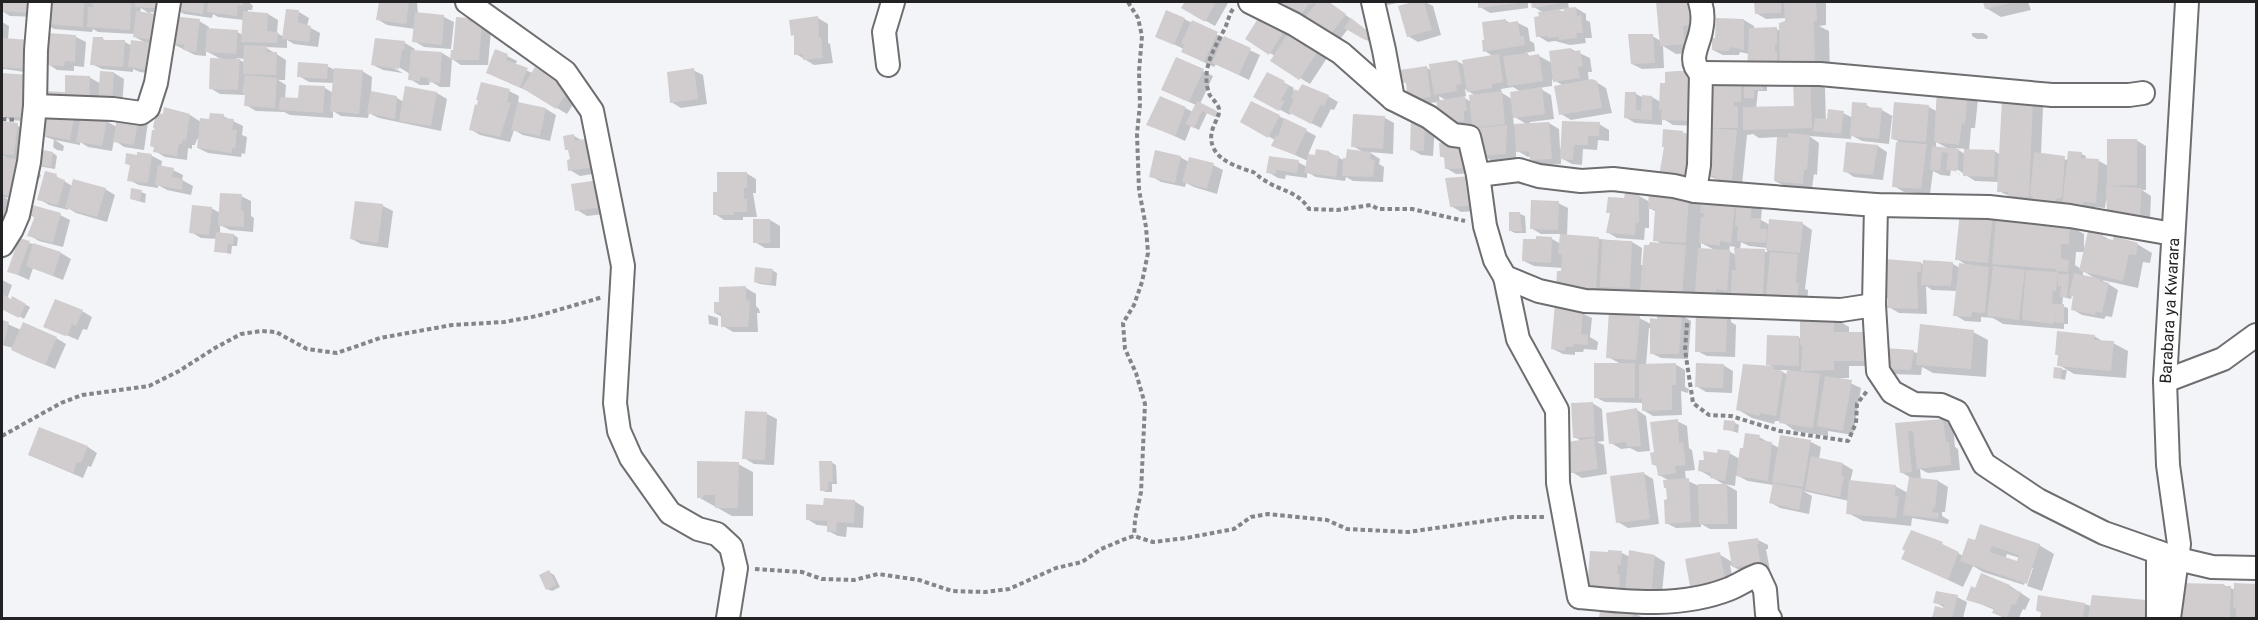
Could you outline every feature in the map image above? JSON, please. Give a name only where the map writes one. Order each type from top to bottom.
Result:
[{"type":"street","points":[[2,245],[12,229],[22,199],[33,135],[40,2]]},
{"type":"street","points":[[35,106],[113,109],[141,113],[147,108],[156,83],[169,2]]},
{"type":"street","points":[[467,2],[565,72],[592,111],[623,266],[615,403],[619,431],[632,458],[670,513],[698,529],[717,534],[731,547],[736,568],[728,618]]},
{"type":"street","points":[[888,65],[885,32],[893,2]]},
{"type":"street","points":[[1373,2],[1393,99]]},
{"type":"street","points":[[1700,2],[1703,9],[1701,31],[1693,61],[1695,68],[1701,73],[1820,74],[2052,95],[2143,93]]},
{"type":"street","name":"Barabara ya Kwarara","points":[[2158,618],[2168,556],[2179,544],[2168,465],[2165,381],[2187,2]]},
{"type":"street","points":[[1243,4],[1293,24],[1341,53],[1393,99],[1429,117],[1453,135],[1469,137],[1478,175],[1484,222],[1495,260],[1505,277],[1518,339],[1557,410],[1558,483],[1578,597],[1640,603],[1689,600],[1731,589],[1743,580],[1758,575],[1764,590],[1767,614],[1770,618]]},
{"type":"street","points":[[1695,191],[1699,165],[1701,73]]},
{"type":"street","points":[[1478,175],[1519,170],[1539,176],[1571,180],[1613,179],[1674,186],[1695,191],[1876,205],[1989,207],[2070,216],[2173,234]]},
{"type":"street","points":[[1876,205],[1874,305],[1878,371],[1892,392],[1914,404],[1941,405],[1957,412],[1984,464],[2038,500],[2104,533],[2168,556],[2212,567],[2256,568]]},
{"type":"street","points":[[1505,277],[1539,291],[1585,301],[1841,310],[1874,305]]},
{"type":"street","points":[[2165,381],[2223,359],[2256,335]]},
{"type":"street","name":"Barabara ya Kwarara","points":[[2168,556],[2169,618]]},
{"type":"path","points":[[1128,2],[1138,18],[1142,36],[1137,134],[1139,190],[1148,253],[1139,290],[1124,323],[1125,350],[1136,373],[1145,404],[1141,492],[1134,536]]},
{"type":"path","points":[[1243,4],[1229,15],[1225,29],[1212,52],[1206,80],[1208,94],[1219,107],[1219,114],[1210,133],[1214,149],[1219,155],[1242,169],[1256,173],[1264,181],[1296,194],[1309,209],[1336,210],[1371,205],[1378,209],[1412,209],[1457,220],[1484,222]]},
{"type":"path","points":[[2,436],[61,403],[82,395],[149,386],[241,334],[261,331],[276,332],[307,349],[337,353],[380,338],[452,325],[504,322],[537,316],[621,293]]},
{"type":"path","points":[[1688,304],[1685,350],[1693,403],[1709,415],[1731,416],[1780,431],[1848,441],[1856,423],[1857,404],[1866,391],[1886,384]]},
{"type":"path","points":[[736,568],[802,572],[822,579],[855,580],[878,574],[919,580],[952,591],[985,592],[1009,589],[1056,568],[1082,562],[1101,549],[1134,536],[1153,542],[1186,538],[1234,529],[1251,517],[1268,514],[1327,520],[1347,529],[1408,532],[1513,517],[1564,518]]},
{"type":"building","points":[[2,2],[30,2],[29,13],[2,11]]},
{"type":"building","points":[[43,2],[84,2],[83,27],[42,24]]},
{"type":"building","points":[[93,2],[131,2],[130,30],[87,27],[88,7],[93,7]]},
{"type":"building","points":[[135,2],[166,2],[166,9],[135,7]]},
{"type":"building","points":[[173,2],[204,2],[203,14],[172,9]]},
{"type":"building","points":[[208,2],[243,2],[243,6],[238,5],[237,16],[207,12]]},
{"type":"building","points":[[379,2],[409,2],[406,24],[376,20]]},
{"type":"building","points":[[1185,2],[1216,2],[1205,22],[1181,8]]},
{"type":"building","points":[[1281,2],[1314,2],[1309,4],[1300,16]]},
{"type":"building","points":[[1317,2],[1329,2],[1346,14],[1328,38],[1303,20]]},
{"type":"building","points":[[1424,2],[1432,30],[1407,37],[1398,6]]},
{"type":"building","points":[[1478,2],[1520,2],[1520,3],[1478,8]]},
{"type":"building","points":[[1531,2],[1562,2],[1562,3],[1532,8]]},
{"type":"building","points":[[1656,2],[1694,2],[1692,25],[1683,26],[1685,44],[1660,46]]},
{"type":"building","points":[[1754,2],[1781,2],[1781,13],[1755,14]]},
{"type":"building","points":[[1784,2],[1816,2],[1815,72],[1780,71],[1779,23],[1785,21]]},
{"type":"building","points":[[1983,2],[2016,2],[1985,9]]},
{"type":"building","points":[[1576,7],[1577,16],[1581,15],[1583,33],[1576,33],[1577,38],[1559,40],[1558,37],[1536,37],[1534,17],[1539,16],[1538,12],[1559,9],[1559,12],[1564,11],[1564,8]]},
{"type":"building","points":[[286,9],[299,10],[298,22],[311,26],[309,42],[282,39]]},
{"type":"building","points":[[1264,9],[1288,25],[1269,55],[1245,39]]},
{"type":"building","points":[[1166,10],[1185,18],[1174,45],[1155,37]]},
{"type":"building","points":[[136,11],[164,15],[161,41],[133,37]]},
{"type":"building","points":[[243,11],[268,13],[267,31],[278,32],[277,43],[241,42]]},
{"type":"building","points":[[415,12],[444,15],[442,45],[412,42]]},
{"type":"building","points":[[171,16],[200,19],[196,52],[183,50],[184,45],[168,43]]},
{"type":"building","points":[[818,16],[823,58],[803,60],[803,54],[794,55],[794,35],[791,36],[789,20]]},
{"type":"building","points":[[456,17],[469,18],[469,22],[482,23],[479,60],[450,60]]},
{"type":"building","points":[[1351,18],[1370,33],[1365,40],[1344,28]]},
{"type":"building","points":[[1716,18],[1744,19],[1744,50],[1730,47],[1729,51],[1712,50]]},
{"type":"building","points":[[1506,19],[1506,23],[1518,21],[1520,36],[1524,36],[1525,45],[1483,52],[1482,22]]},
{"type":"building","points":[[1192,20],[1218,32],[1204,62],[1181,52],[1184,45],[1181,43]]},
{"type":"building","points":[[1293,26],[1322,45],[1299,80],[1270,61]]},
{"type":"building","points":[[1777,27],[1775,51],[1777,51],[1777,70],[1747,71],[1749,28]]},
{"type":"building","points":[[207,28],[238,30],[236,54],[205,52]]},
{"type":"building","points":[[48,33],[76,35],[75,62],[65,61],[64,66],[46,65]]},
{"type":"building","points":[[1628,34],[1653,34],[1655,63],[1631,64]]},
{"type":"building","points":[[1224,36],[1251,48],[1239,75],[1212,63]]},
{"type":"building","points":[[93,37],[103,37],[103,40],[125,40],[123,67],[90,65]]},
{"type":"building","points":[[2,38],[31,40],[28,69],[2,67]]},
{"type":"building","points":[[375,38],[405,41],[399,69],[371,65]]},
{"type":"building","points":[[131,40],[156,43],[157,71],[128,67]]},
{"type":"building","points":[[244,45],[267,46],[267,52],[277,52],[276,75],[243,74]]},
{"type":"building","points":[[1571,48],[1572,52],[1580,50],[1583,66],[1578,67],[1580,78],[1553,82],[1549,51]]},
{"type":"building","points":[[495,49],[508,54],[506,60],[528,68],[520,87],[486,73]]},
{"type":"building","points":[[411,50],[442,52],[440,83],[428,82],[429,78],[420,77],[420,81],[408,80]]},
{"type":"building","points":[[1528,53],[1528,56],[1539,54],[1543,81],[1508,86],[1503,56]]},
{"type":"building","points":[[1499,54],[1503,82],[1492,84],[1492,88],[1467,92],[1462,60]]},
{"type":"building","points":[[1176,57],[1204,69],[1189,102],[1161,90]]},
{"type":"building","points":[[210,58],[240,59],[238,90],[209,89]]},
{"type":"building","points":[[1457,60],[1462,84],[1456,85],[1457,91],[1434,95],[1429,64]]},
{"type":"building","points":[[298,62],[328,64],[327,79],[297,77]]},
{"type":"building","points":[[1427,66],[1431,97],[1408,100],[1406,83],[1401,82],[1400,70]]},
{"type":"building","points":[[535,67],[570,88],[556,109],[522,88]]},
{"type":"building","points":[[334,68],[363,70],[359,114],[330,111]]},
{"type":"building","points":[[694,68],[698,99],[670,103],[667,72]]},
{"type":"building","points":[[100,71],[114,72],[112,103],[98,102]]},
{"type":"building","points":[[1691,71],[1692,121],[1661,120],[1660,83],[1665,83],[1665,72]]},
{"type":"building","points":[[1267,72],[1285,81],[1283,83],[1289,86],[1281,100],[1285,101],[1279,111],[1253,97]]},
{"type":"building","points":[[2,73],[30,75],[27,118],[2,116]]},
{"type":"building","points":[[65,75],[90,76],[89,107],[46,105],[46,91],[65,92]]},
{"type":"building","points":[[245,75],[277,78],[275,108],[244,106],[245,94],[242,93]]},
{"type":"building","points":[[1810,78],[1812,128],[1743,130],[1743,107],[1794,106],[1793,83]]},
{"type":"building","points":[[1592,79],[1597,81],[1602,108],[1559,115],[1554,86]]},
{"type":"building","points":[[1741,79],[1741,102],[1734,102],[1734,106],[1738,107],[1738,128],[1707,128],[1737,130],[1732,180],[1714,179],[1715,176],[1702,175],[1705,80]]},
{"type":"building","points":[[1744,80],[1763,80],[1763,90],[1754,90],[1754,98],[1744,98]]},
{"type":"building","points":[[481,82],[510,89],[507,102],[511,103],[500,137],[469,130]]},
{"type":"building","points":[[1302,84],[1329,95],[1324,106],[1321,104],[1311,124],[1288,112],[1294,99],[1291,98],[1295,89],[1298,91]]},
{"type":"building","points":[[299,85],[325,86],[323,113],[279,110],[280,97],[298,98]]},
{"type":"building","points":[[405,86],[437,92],[431,126],[399,121]]},
{"type":"building","points":[[1542,87],[1545,114],[1513,118],[1510,92]]},
{"type":"building","points":[[1937,89],[1968,92],[1965,124],[1962,123],[1959,145],[1934,142]]},
{"type":"building","points":[[371,91],[397,96],[395,119],[367,113]]},
{"type":"building","points":[[1502,91],[1505,124],[1472,128],[1469,95]]},
{"type":"building","points":[[1625,92],[1636,92],[1636,110],[1641,111],[1642,95],[1652,96],[1652,120],[1624,118]]},
{"type":"building","points":[[1160,96],[1186,107],[1175,136],[1146,125]]},
{"type":"building","points":[[1465,96],[1467,111],[1464,111],[1464,121],[1441,125],[1436,101]]},
{"type":"building","points":[[2002,99],[2033,100],[2029,197],[2008,196],[2008,192],[1997,192]]},
{"type":"building","points":[[1197,101],[1217,111],[1215,117],[1202,111],[1194,128],[1185,124]]},
{"type":"building","points":[[1251,101],[1280,115],[1268,138],[1240,122]]},
{"type":"building","points":[[518,102],[546,108],[540,136],[511,130]]},
{"type":"building","points":[[1852,102],[1867,103],[1866,107],[1882,108],[1879,139],[1850,136]]},
{"type":"building","points":[[1894,102],[1929,105],[1926,142],[1891,139]]},
{"type":"building","points":[[164,107],[190,114],[186,141],[182,140],[182,144],[179,144],[177,156],[153,152],[154,147],[150,146],[152,130],[155,130],[153,127],[156,113],[163,114]]},
{"type":"building","points":[[40,109],[75,113],[70,140],[37,134]]},
{"type":"building","points":[[1828,109],[1844,111],[1841,134],[1813,131],[1815,118],[1827,119]]},
{"type":"building","points":[[118,111],[139,115],[134,145],[113,142]]},
{"type":"building","points":[[210,113],[224,114],[223,118],[234,119],[232,130],[237,130],[235,149],[232,148],[232,153],[197,148],[200,118],[209,119]]},
{"type":"building","points":[[1353,114],[1385,116],[1383,149],[1351,147]]},
{"type":"building","points":[[81,115],[107,120],[102,146],[76,142]]},
{"type":"building","points":[[1284,118],[1307,129],[1295,155],[1271,146],[1276,135],[1278,137]]},
{"type":"building","points":[[1411,118],[1425,118],[1424,151],[1410,150]]},
{"type":"building","points":[[2,121],[18,123],[14,155],[2,154]]},
{"type":"building","points":[[1562,121],[1600,122],[1599,136],[1588,136],[1588,145],[1574,145],[1573,160],[1560,159]]},
{"type":"building","points":[[1549,122],[1552,159],[1530,160],[1529,151],[1516,152],[1514,124]]},
{"type":"building","points":[[1507,125],[1506,154],[1481,156],[1477,128]]},
{"type":"building","points":[[1663,129],[1695,134],[1692,179],[1659,176],[1664,147],[1662,147]]},
{"type":"building","points":[[1788,133],[1810,135],[1807,170],[1804,170],[1803,184],[1774,181],[1777,137],[1788,138]]},
{"type":"building","points":[[574,134],[575,141],[589,138],[596,167],[568,171],[567,160],[570,159],[568,150],[565,150],[563,136]]},
{"type":"building","points":[[2107,139],[2137,139],[2137,185],[2107,186]]},
{"type":"building","points":[[1846,142],[1878,145],[1873,175],[1843,172]]},
{"type":"building","points":[[1896,142],[1927,144],[1921,189],[1892,187]]},
{"type":"building","points":[[1439,143],[1451,143],[1469,151],[1470,168],[1445,169],[1444,156],[1440,157]]},
{"type":"building","points":[[1932,146],[1959,149],[1957,171],[1946,170],[1948,153],[1942,152],[1940,171],[1930,170]]},
{"type":"building","points":[[34,148],[53,152],[51,167],[31,164]]},
{"type":"building","points":[[1316,149],[1329,151],[1329,154],[1339,156],[1336,177],[1304,173],[1308,154],[1315,155]]},
{"type":"building","points":[[1347,149],[1371,152],[1370,159],[1375,160],[1373,177],[1342,176],[1343,158],[1346,158]]},
{"type":"building","points":[[1964,149],[1995,150],[1994,177],[1963,176]]},
{"type":"building","points":[[1155,150],[1181,156],[1175,183],[1149,177]]},
{"type":"building","points":[[2068,151],[2082,152],[2081,158],[2099,159],[2096,203],[2083,202],[2083,207],[2062,206]]},
{"type":"building","points":[[137,152],[152,154],[148,183],[127,181],[130,165],[125,164],[126,153],[137,155]]},
{"type":"building","points":[[2034,152],[2065,156],[2062,198],[2056,199],[2055,206],[2032,203],[2033,197],[2030,196]]},
{"type":"building","points":[[2,156],[24,161],[15,197],[2,194]]},
{"type":"building","points":[[1269,156],[1299,160],[1297,173],[1276,170],[1276,174],[1266,173]]},
{"type":"building","points":[[1189,157],[1214,163],[1207,189],[1182,182]]},
{"type":"building","points":[[158,165],[174,168],[172,177],[183,179],[182,190],[155,185]]},
{"type":"building","points":[[45,171],[57,174],[56,177],[65,180],[58,205],[37,200]]},
{"type":"building","points":[[717,172],[747,172],[744,199],[747,199],[747,212],[734,212],[734,215],[713,215],[713,192],[717,192]]},
{"type":"building","points":[[1472,176],[1479,205],[1450,207],[1445,178]]},
{"type":"building","points":[[73,179],[106,188],[97,217],[65,208]]},
{"type":"building","points":[[599,180],[603,207],[575,211],[571,184]]},
{"type":"building","points":[[2106,186],[2142,188],[2140,215],[2107,213]]},
{"type":"building","points":[[131,188],[142,190],[140,201],[130,199]]},
{"type":"building","points":[[1649,190],[1689,192],[1686,243],[1653,241],[1655,209],[1648,209]]},
{"type":"building","points":[[220,193],[242,194],[241,210],[244,211],[244,227],[218,226]]},
{"type":"building","points":[[1625,193],[1639,194],[1639,223],[1636,223],[1635,235],[1606,233],[1610,213],[1606,213],[1608,197],[1624,198]]},
{"type":"building","points":[[1702,198],[1731,199],[1730,206],[1735,207],[1731,243],[1720,241],[1720,246],[1699,243],[1701,217],[1704,213],[1700,213]]},
{"type":"building","points":[[1737,199],[1752,200],[1751,218],[1761,218],[1760,229],[1767,229],[1766,243],[1737,241],[1738,226],[1735,226]]},
{"type":"building","points":[[1531,200],[1559,201],[1558,230],[1530,229]]},
{"type":"building","points":[[355,201],[383,204],[378,243],[350,239]]},
{"type":"building","points":[[29,204],[61,213],[53,243],[27,236],[35,216],[26,214]]},
{"type":"building","points":[[192,205],[212,207],[209,235],[189,233]]},
{"type":"building","points":[[1960,211],[1993,214],[1988,263],[1955,260]]},
{"type":"building","points":[[1509,212],[1520,212],[1522,231],[1509,231]]},
{"type":"building","points":[[1996,218],[2070,224],[2069,244],[2061,244],[2061,259],[2069,260],[2068,272],[1992,264]]},
{"type":"building","points":[[753,219],[770,219],[770,243],[753,243]]},
{"type":"building","points":[[1769,219],[1803,222],[1800,253],[1766,250]]},
{"type":"building","points":[[2088,231],[2103,234],[2103,238],[2113,240],[2114,236],[2138,243],[2136,255],[2129,254],[2123,281],[2079,271]]},
{"type":"building","points":[[216,232],[234,234],[233,244],[228,244],[227,253],[214,252]]},
{"type":"building","points":[[1560,234],[1599,237],[1596,288],[1556,287],[1557,271],[1561,271],[1562,255],[1558,254]]},
{"type":"building","points":[[1536,236],[1552,237],[1551,263],[1522,261],[1523,239],[1536,239]]},
{"type":"building","points":[[19,238],[30,241],[18,275],[7,272]]},
{"type":"building","points":[[1602,240],[1632,241],[1630,288],[1600,287]]},
{"type":"building","points":[[1650,242],[1686,245],[1682,298],[1640,291],[1644,245],[1649,245]]},
{"type":"building","points":[[33,243],[61,252],[53,276],[26,266]]},
{"type":"building","points":[[1698,248],[1730,250],[1727,291],[1716,289],[1716,293],[1695,292]]},
{"type":"building","points":[[1734,248],[1765,249],[1763,296],[1731,295],[1732,270],[1736,270]]},
{"type":"building","points":[[1770,252],[1798,254],[1797,300],[1766,297]]},
{"type":"building","points":[[1886,259],[1921,262],[1921,272],[1917,272],[1918,309],[1887,308],[1888,296],[1882,296]]},
{"type":"building","points":[[1923,260],[1953,262],[1951,286],[1921,285]]},
{"type":"building","points":[[1959,263],[1989,267],[1985,313],[1972,312],[1971,317],[1953,316]]},
{"type":"building","points":[[1993,266],[2025,270],[2019,320],[1987,316]]},
{"type":"building","points":[[755,267],[773,269],[771,284],[754,282]]},
{"type":"building","points":[[2026,270],[2058,272],[2052,304],[2064,304],[2064,323],[2055,322],[2056,310],[2054,324],[2023,320]]},
{"type":"building","points":[[2074,273],[2109,283],[2102,313],[2096,311],[2095,315],[2071,310],[2073,296],[2069,295]]},
{"type":"building","points":[[2058,274],[2069,274],[2067,297],[2060,297],[2061,286],[2058,286]]},
{"type":"building","points":[[746,286],[746,299],[750,302],[748,327],[721,327],[721,313],[714,313],[714,302],[719,302],[719,287]]},
{"type":"building","points":[[2,294],[11,299],[12,296],[26,304],[19,318],[3,310]]},
{"type":"building","points":[[55,299],[83,310],[76,326],[72,324],[68,335],[65,336],[43,327]]},
{"type":"building","points":[[1555,303],[1568,304],[1567,310],[1583,311],[1581,334],[1588,335],[1588,345],[1574,344],[1573,347],[1565,347],[1565,351],[1551,349]]},
{"type":"building","points":[[1696,308],[1722,309],[1722,318],[1727,318],[1726,352],[1695,352]]},
{"type":"building","points":[[1609,310],[1629,311],[1629,315],[1640,316],[1636,360],[1606,358]]},
{"type":"building","points":[[1657,312],[1682,314],[1679,354],[1650,354],[1650,318],[1657,319]]},
{"type":"building","points":[[1800,317],[1834,317],[1834,332],[1866,332],[1866,361],[1834,361],[1834,370],[1801,371]]},
{"type":"building","points":[[2,320],[9,322],[4,344],[2,343]]},
{"type":"building","points":[[23,322],[57,337],[45,365],[11,350]]},
{"type":"building","points":[[1920,324],[1974,330],[1971,369],[1916,365]]},
{"type":"building","points":[[2057,331],[2095,335],[2094,340],[2114,341],[2111,371],[2057,366],[2058,355],[2055,355]]},
{"type":"building","points":[[1767,335],[1799,336],[1799,366],[1766,365]]},
{"type":"building","points":[[1884,348],[1914,350],[1911,370],[1887,369]]},
{"type":"building","points":[[1594,363],[1635,363],[1635,398],[1594,398]]},
{"type":"building","points":[[1676,363],[1676,385],[1672,385],[1672,410],[1642,411],[1642,399],[1639,399],[1639,364]]},
{"type":"building","points":[[1696,363],[1724,364],[1723,388],[1695,387]]},
{"type":"building","points":[[1743,364],[1773,366],[1773,369],[1783,371],[1776,416],[1760,413],[1759,416],[1736,410]]},
{"type":"building","points":[[2054,367],[2062,368],[2061,379],[2053,378]]},
{"type":"building","points":[[1787,370],[1820,374],[1813,428],[1779,423]]},
{"type":"building","points":[[1825,376],[1852,380],[1843,431],[1817,426]]},
{"type":"building","points":[[1593,402],[1595,437],[1573,438],[1571,403]]},
{"type":"building","points":[[1637,408],[1641,446],[1627,447],[1626,442],[1609,444],[1606,413]]},
{"type":"building","points":[[745,411],[767,412],[765,460],[742,459]]},
{"type":"building","points":[[1678,419],[1679,443],[1683,442],[1686,465],[1675,466],[1676,473],[1658,476],[1656,464],[1652,465],[1650,453],[1654,452],[1650,422]]},
{"type":"building","points":[[1943,419],[1946,442],[1949,442],[1951,465],[1917,469],[1913,431],[1908,431],[1912,472],[1900,473],[1895,423]]},
{"type":"building","points":[[1724,420],[1735,421],[1734,431],[1723,430]]},
{"type":"building","points":[[39,427],[88,446],[81,463],[77,462],[73,473],[28,455]]},
{"type":"building","points":[[1745,433],[1760,435],[1759,440],[1772,442],[1768,481],[1736,476],[1740,448],[1743,448]]},
{"type":"building","points":[[1780,435],[1811,440],[1803,487],[1772,482]]},
{"type":"building","points":[[1594,438],[1598,469],[1571,473],[1567,442]]},
{"type":"building","points":[[1718,449],[1730,451],[1725,481],[1710,478],[1711,473],[1698,471],[1699,460],[1704,460],[1703,451],[1717,453]]},
{"type":"building","points":[[1811,456],[1843,463],[1841,475],[1844,476],[1840,497],[1805,490]]},
{"type":"building","points":[[697,461],[739,462],[738,508],[715,508],[715,495],[703,495],[703,498],[697,498]]},
{"type":"building","points":[[819,461],[832,461],[833,482],[828,482],[828,490],[820,491]]},
{"type":"building","points":[[1644,472],[1650,519],[1616,523],[1610,476]]},
{"type":"building","points":[[1909,477],[1938,480],[1935,508],[1933,507],[1932,512],[1939,513],[1938,519],[1903,515]]},
{"type":"building","points":[[1689,478],[1691,522],[1665,524],[1664,500],[1667,499],[1663,480]]},
{"type":"building","points":[[1849,480],[1896,485],[1895,496],[1899,496],[1896,518],[1846,514]]},
{"type":"building","points":[[1773,483],[1803,489],[1799,510],[1769,503]]},
{"type":"building","points":[[1698,484],[1727,484],[1728,524],[1699,524]]},
{"type":"building","points":[[824,498],[855,500],[854,523],[837,522],[836,532],[827,532],[827,521],[806,520],[806,504],[823,505]]},
{"type":"building","points":[[1980,524],[2040,544],[2027,584],[1960,561],[1968,538],[1975,540]],"holes":[[[1992,546],[2019,555],[2017,561],[1990,552]]]},
{"type":"building","points":[[1911,530],[1943,542],[1942,544],[1959,552],[1948,580],[1901,559],[1905,551],[1902,549]]},
{"type":"building","points":[[1758,538],[1762,571],[1750,573],[1749,566],[1732,567],[1728,542]]},
{"type":"building","points":[[1608,550],[1622,551],[1621,565],[1618,565],[1617,574],[1620,575],[1619,593],[1587,590],[1590,551],[1608,552]]},
{"type":"building","points":[[1629,550],[1655,555],[1651,598],[1625,592]]},
{"type":"building","points":[[1720,552],[1726,585],[1691,592],[1685,559]]},
{"type":"building","points":[[549,570],[556,585],[546,590],[539,575]]},
{"type":"building","points":[[1981,573],[2021,592],[2015,605],[2012,604],[2007,618],[1992,613],[1994,608],[1966,600],[1971,586],[1975,588]]},
{"type":"building","points":[[2179,583],[2231,586],[2230,618],[2180,618]]},
{"type":"building","points":[[2234,583],[2256,584],[2256,616],[2236,618],[2236,608],[2233,608]]},
{"type":"building","points":[[1936,591],[1958,595],[1952,618],[1932,618],[1935,606],[1943,608],[1944,605],[1933,603]]},
{"type":"building","points":[[2038,595],[2085,603],[2083,618],[2040,618],[2041,612],[2036,611]]},
{"type":"building","points":[[2092,595],[2146,600],[2144,618],[2088,618]]},
{"type":"building","points":[[1600,610],[1633,611],[1633,618],[1599,618]]}]
